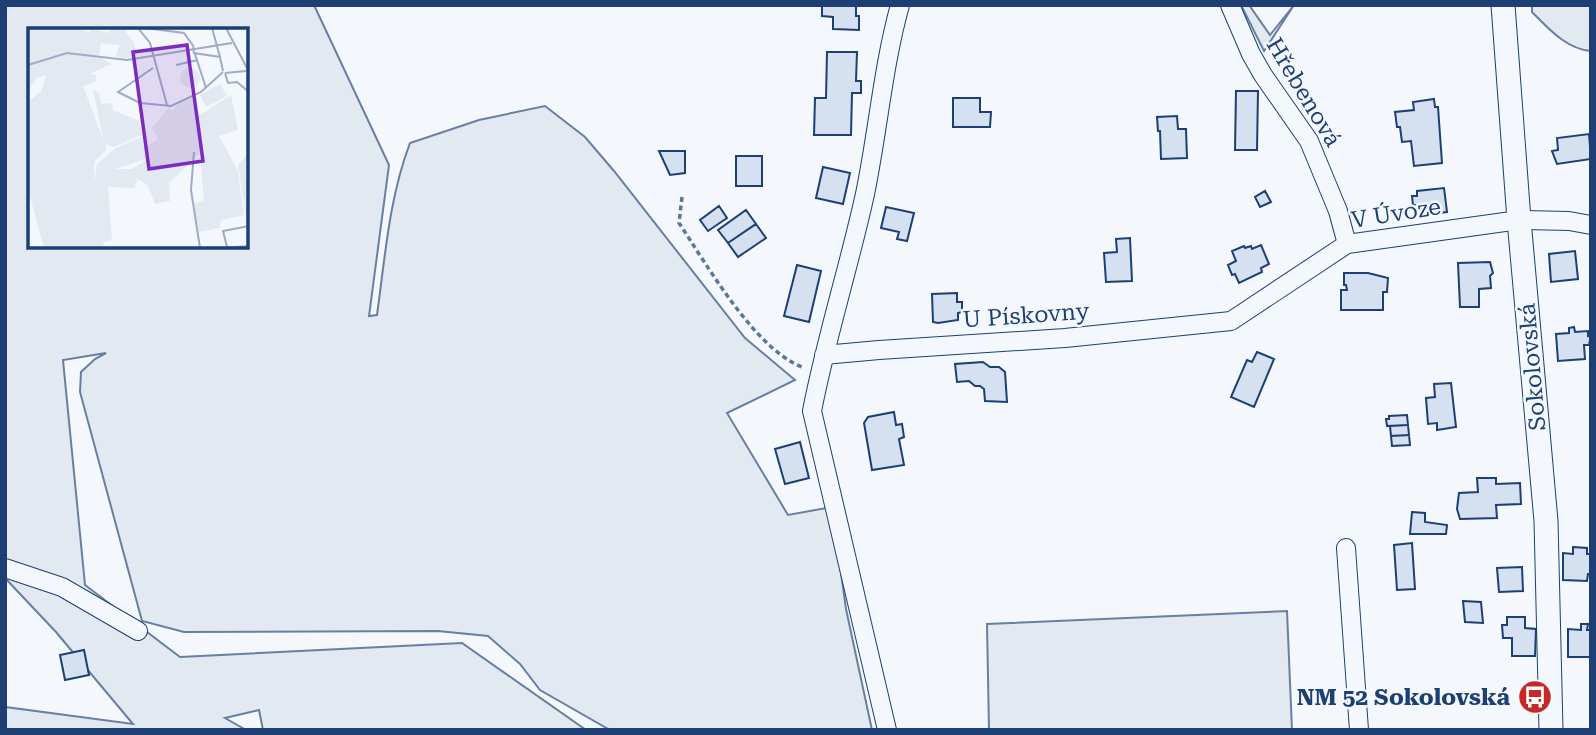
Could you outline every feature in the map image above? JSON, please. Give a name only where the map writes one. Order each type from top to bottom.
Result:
[{"type":"street","points":[[887,730],[811,411],[857,231],[893,29],[900,5]]},
{"type":"street","name":"Hřebenová","points":[[1230,5],[1263,75],[1309,141],[1338,211],[1347,244]]},
{"type":"street","name":"Sokolovská","points":[[1503,5],[1546,521],[1551,730]]},
{"type":"street","name":"V Úvoze","points":[[1231,321],[1347,244],[1519,220],[1569,221],[1591,225]]},
{"type":"street","name":"U Pískovny","points":[[824,355],[1065,338],[1231,321]]},
{"type":"street","points":[[1346,548],[1359,730]]},
{"type":"street","points":[[5,568],[62,587],[138,631]]},
{"type":"path","points":[[682,197],[679,223],[746,318],[778,354],[792,363],[819,373]]},
{"type":"shaded area","points":[[5,5],[314,5],[389,165],[369,316],[377,315],[392,207],[410,143],[479,120],[545,106],[585,137],[745,338],[795,380],[727,413],[788,515],[832,507],[846,609],[872,730],[610,730],[540,690],[520,664],[488,636],[438,631],[184,632],[142,621],[80,392],[81,372],[106,353],[63,360],[85,585],[180,657],[462,643],[586,730],[263,730],[259,710],[225,718],[246,730],[5,730],[5,707],[133,724],[56,632],[5,578]]},
{"type":"shaded area","points":[[1241,5],[1249,5],[1270,35],[1294,5],[1264,51]]},
{"type":"shaded area","points":[[1532,5],[1591,5],[1591,51],[1573,46],[1558,37],[1532,12]]},
{"type":"shaded area","points":[[1287,611],[1292,730],[989,730],[987,624]]},
{"type":"building","points":[[822,5],[856,5],[859,30],[833,29],[833,17],[822,16]]},
{"type":"building","points":[[827,52],[857,52],[856,81],[861,81],[861,93],[852,93],[851,135],[814,135],[815,98],[826,98]]},
{"type":"building","points":[[1236,91],[1258,91],[1257,150],[1235,150]]},
{"type":"building","points":[[953,98],[980,98],[980,112],[991,112],[990,127],[953,127]]},
{"type":"building","points":[[1434,99],[1435,107],[1438,107],[1442,163],[1414,166],[1411,141],[1402,142],[1395,112],[1414,110],[1413,102]]},
{"type":"building","points":[[1177,116],[1178,129],[1186,129],[1187,158],[1161,159],[1157,117]]},
{"type":"building","points":[[1589,134],[1591,159],[1557,164],[1552,151],[1558,150],[1557,138]]},
{"type":"building","points":[[659,151],[685,151],[685,173],[670,175]]},
{"type":"building","points":[[736,156],[762,156],[762,186],[736,186]]},
{"type":"building","points":[[823,167],[850,173],[843,204],[816,198]]},
{"type":"building","points":[[1444,188],[1447,212],[1419,215],[1418,205],[1413,205],[1412,196],[1417,196],[1417,191]]},
{"type":"building","points":[[1265,191],[1271,202],[1260,207],[1255,197]]},
{"type":"building","points":[[719,206],[727,218],[708,231],[700,220]]},
{"type":"building","points":[[886,207],[914,213],[907,241],[897,239],[899,232],[881,228]]},
{"type":"building","points":[[746,210],[756,224],[728,243],[718,230]]},
{"type":"building","points":[[756,224],[766,238],[738,257],[728,243]]},
{"type":"building","points":[[1130,238],[1132,281],[1106,282],[1104,253],[1117,252],[1116,239]]},
{"type":"building","points":[[1261,245],[1269,264],[1261,268],[1262,272],[1239,283],[1228,265],[1236,261],[1232,251],[1244,246],[1251,246],[1252,249]]},
{"type":"building","points":[[1575,251],[1578,279],[1551,282],[1549,254]]},
{"type":"building","points":[[1490,262],[1493,273],[1490,276],[1491,288],[1479,289],[1479,307],[1460,307],[1458,263]]},
{"type":"building","points":[[797,265],[821,271],[809,322],[784,316]]},
{"type":"building","points":[[1344,273],[1368,273],[1388,278],[1387,292],[1383,292],[1383,310],[1341,310],[1341,290],[1347,290]]},
{"type":"building","points":[[957,293],[957,302],[962,302],[962,312],[958,313],[958,320],[933,322],[932,294]]},
{"type":"building","points":[[1574,327],[1575,332],[1588,331],[1588,336],[1591,335],[1589,345],[1584,345],[1585,359],[1558,361],[1556,334],[1569,333],[1569,328]]},
{"type":"building","points":[[1257,352],[1274,359],[1254,407],[1231,397],[1247,360],[1252,362]]},
{"type":"building","points":[[983,362],[1005,372],[1007,402],[985,401],[984,389],[980,386],[969,381],[957,382],[955,364]]},
{"type":"building","points":[[1451,383],[1456,427],[1437,430],[1437,423],[1428,424],[1426,398],[1435,397],[1434,384]]},
{"type":"building","points":[[894,412],[896,425],[902,424],[904,437],[899,439],[904,465],[872,470],[864,423],[868,417]]},
{"type":"building","points":[[1407,415],[1408,425],[1387,426],[1386,419],[1389,419],[1389,416]]},
{"type":"building","points":[[1408,425],[1409,435],[1391,436],[1390,426]]},
{"type":"building","points":[[1409,435],[1410,445],[1392,446],[1391,436]]},
{"type":"building","points":[[800,442],[809,478],[785,484],[775,449]]},
{"type":"building","points":[[1477,478],[1496,478],[1496,484],[1520,483],[1521,504],[1496,505],[1497,518],[1460,519],[1457,509],[1459,493],[1478,492]]},
{"type":"building","points":[[1412,512],[1425,513],[1425,522],[1447,525],[1446,534],[1410,534]]},
{"type":"building","points":[[1412,543],[1415,589],[1397,590],[1394,545]]},
{"type":"building","points":[[1573,547],[1587,548],[1587,554],[1591,554],[1591,574],[1588,574],[1587,581],[1563,580],[1563,553],[1573,554]]},
{"type":"building","points":[[1522,567],[1523,591],[1499,592],[1497,568]]},
{"type":"building","points":[[1463,601],[1481,602],[1483,623],[1465,622]]},
{"type":"building","points":[[1507,617],[1525,617],[1525,628],[1536,629],[1535,656],[1512,656],[1512,638],[1503,638],[1502,625],[1507,625]]},
{"type":"building","points":[[1581,624],[1588,624],[1587,630],[1591,630],[1591,657],[1568,657],[1568,629],[1581,630]]},
{"type":"building","points":[[84,650],[89,675],[65,680],[60,655]]},
{"type":"place","name":"NM 52 Sokolovská","points":[[1535,697]]}]
